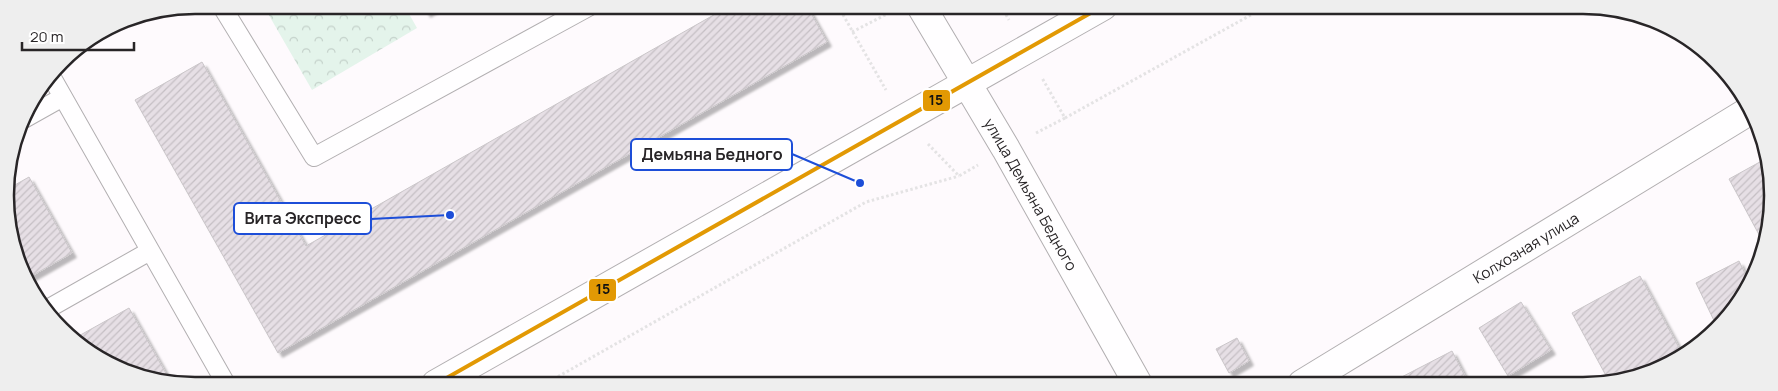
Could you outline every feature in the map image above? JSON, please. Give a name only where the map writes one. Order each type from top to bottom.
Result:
[{"type":"street","name":"улица Демьяна Бедного","points":[[913,14],[967,82],[1134,377]]},
{"type":"street","points":[[448,377],[1089,14]]},
{"type":"street","name":"Колхозная улица","points":[[1313,377],[1745,113]]},
{"type":"lane","points":[[227,14],[314,157],[577,14]]},
{"type":"lane","points":[[54,81],[222,377]]},
{"type":"lane","points":[[33,114],[63,96]]},
{"type":"lane","points":[[52,307],[150,251]]},
{"type":"path","points":[[842,14],[852,32],[894,14]]},
{"type":"path","points":[[1065,118],[1254,14]]},
{"type":"path","points":[[557,377],[866,202],[959,176]]},
{"type":"green space","points":[[268,14],[409,14],[417,28],[312,90]]},
{"type":"building","points":[[715,14],[811,14],[827,42],[278,353],[135,100],[202,62],[306,246]]},
{"type":"building","points":[[1761,161],[1764,207],[1760,236],[1729,179]]},
{"type":"building","points":[[29,177],[72,253],[32,276],[23,254],[17,231],[14,185]]},
{"type":"building","points":[[1739,261],[1746,276],[1727,306],[1714,321],[1696,283]]},
{"type":"building","points":[[1640,276],[1680,349],[1663,359],[1641,368],[1606,376],[1572,313]]},
{"type":"building","points":[[1521,302],[1551,350],[1508,376],[1479,328]]},
{"type":"building","points":[[129,308],[167,375],[137,368],[115,359],[80,335]]},
{"type":"building","points":[[1237,338],[1249,361],[1229,373],[1216,349]]},
{"type":"building","points":[[1452,351],[1465,377],[1402,377]]},
{"type":"transit line","name":"15","points":[[448,377],[1089,14]]},
{"type":"place","name":"Демьяна Бедного","points":[[860,183]]},
{"type":"place","name":"Вита Экспресс","points":[[450,215]]}]
